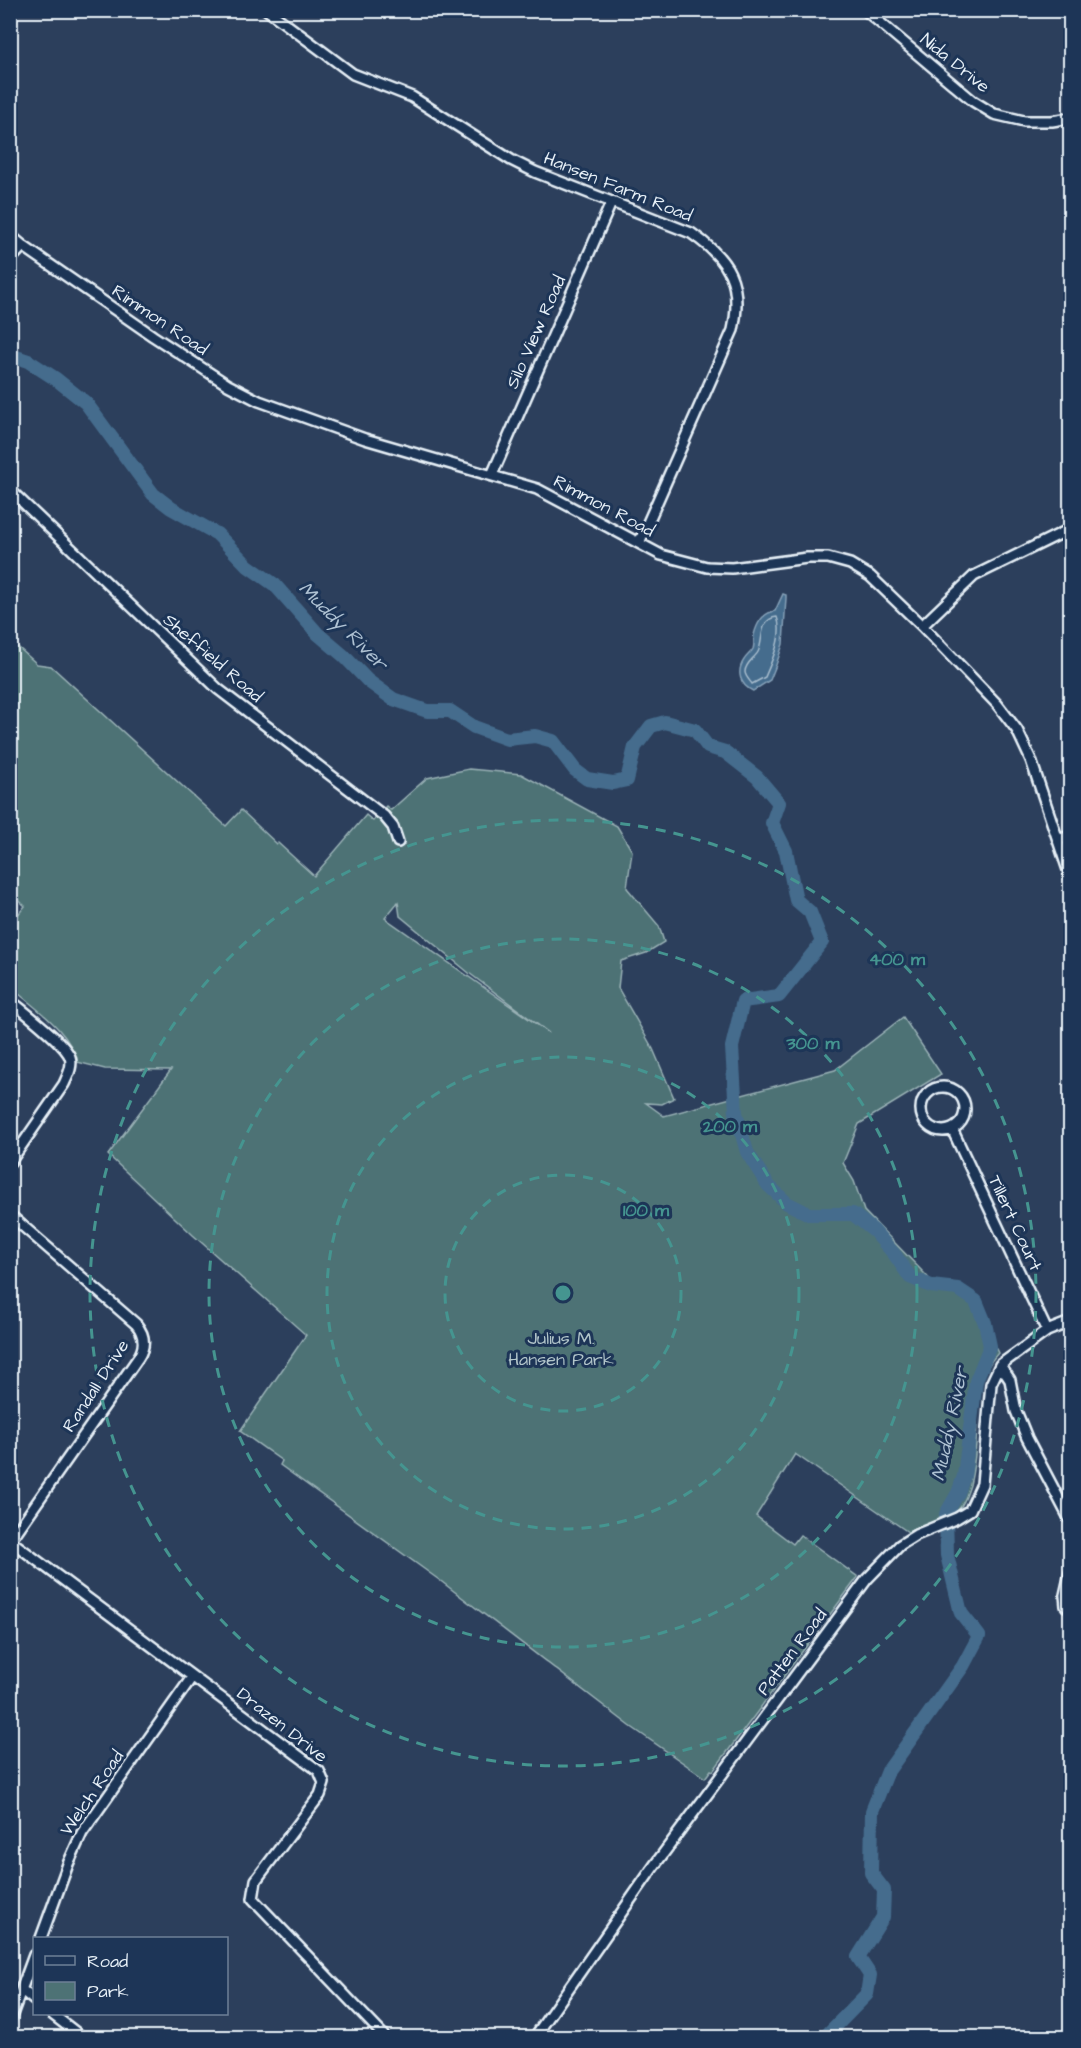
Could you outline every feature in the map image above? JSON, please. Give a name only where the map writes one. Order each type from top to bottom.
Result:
[{"type":"street","name":"Hansen Farm Road","points":[[267,10],[354,75],[412,97],[511,160],[535,172],[691,233],[712,248],[723,261],[732,278],[736,297],[736,316],[726,350],[639,543]]},
{"type":"street","name":"Nida Drive","points":[[864,10],[973,101],[993,114],[1024,121],[1052,121],[1071,117]]},
{"type":"street","name":"Silo View Road","points":[[492,475],[611,203]]},
{"type":"street","name":"Rimmon Road","points":[[10,235],[153,336],[228,385],[259,401],[365,439],[537,489],[661,555],[707,567],[732,568],[807,558],[828,558],[850,564],[870,576],[997,704],[1017,730],[1031,760],[1071,876]]},
{"type":"street","points":[[10,260],[23,246]]},
{"type":"street","name":"Sheffield Road","points":[[10,490],[218,689],[384,816],[393,827],[398,842]]},
{"type":"street","points":[[922,626],[974,576],[1071,529]]},
{"type":"street","points":[[1058,840],[1071,836]]},
{"type":"street","points":[[10,1000],[65,1047],[71,1059],[70,1071],[64,1084],[10,1162]]},
{"type":"street","points":[[936,1088],[951,1088],[962,1098],[965,1112],[963,1119],[952,1129],[932,1128],[923,1117],[921,1110],[925,1096],[936,1088]]},
{"type":"street","name":"Tillert Court","points":[[952,1129],[1047,1331]]},
{"type":"street","name":"Randall Drive","points":[[10,1215],[136,1324],[141,1330],[144,1341],[138,1358],[11,1541]]},
{"type":"street","points":[[1071,1322],[1047,1331],[1000,1365],[1010,1380],[1016,1411],[1028,1438],[1071,1520]]},
{"type":"street","name":"Patten Road","points":[[534,2037],[654,1866],[867,1579],[900,1545],[970,1510],[982,1484],[991,1384],[1000,1365]]},
{"type":"street","name":"Drazen Drive","points":[[11,1541],[320,1771],[324,1783],[320,1795],[256,1880],[253,1899],[386,2037]]},
{"type":"street","points":[[1066,1606],[1065,1595],[1071,1573]]},
{"type":"street","name":"Welch Road","points":[[41,1937],[72,1853],[82,1833],[192,1677]]},
{"type":"street","points":[[10,2020],[33,1958]]},
{"type":"street","points":[[22,1990],[33,1999]]},
{"type":"street","points":[[55,2015],[83,2037]]},
{"type":"green space","name":"Julius M. Hansen Park","points":[[11,641],[37,664],[51,666],[226,826],[241,810],[314,876],[366,815],[373,821],[386,806],[391,810],[427,778],[469,769],[521,774],[617,826],[632,851],[627,888],[659,926],[664,942],[646,953],[621,961],[618,988],[653,1049],[674,1098],[662,1104],[646,1103],[664,1116],[835,1070],[903,1017],[941,1074],[859,1124],[843,1163],[854,1181],[864,1211],[936,1286],[970,1294],[998,1353],[990,1363],[981,1384],[974,1465],[966,1498],[958,1510],[948,1516],[908,1532],[795,1454],[756,1516],[793,1544],[800,1535],[858,1577],[713,1771],[711,1770],[705,1778],[630,1726],[442,1582],[280,1465],[282,1461],[240,1431],[306,1335],[193,1235],[108,1155],[171,1070],[105,1069],[77,1062],[73,1050],[59,1030],[11,987],[11,923],[25,906],[11,893]],"holes":[[[398,902],[400,916],[469,973],[549,1033],[385,918]]]},
{"type":"water","points":[[783,594],[786,598],[783,644],[770,680],[753,691],[742,682],[740,669],[753,649],[754,635],[759,623],[764,616],[775,611]]},
{"type":"waterway","name":"Muddy River","points":[[10,355],[28,361],[56,379],[86,403],[153,494],[171,508],[217,534],[248,566],[275,585],[318,634],[368,681],[393,699],[427,711],[450,711],[474,727],[507,739],[535,736],[553,741],[575,770],[587,779],[613,783],[627,780],[635,747],[651,726],[665,722],[695,730],[708,747],[725,752],[757,777],[779,803],[772,823],[786,851],[796,900],[810,912],[822,942],[779,996],[743,1001],[732,1047],[736,1113],[747,1152],[768,1185],[787,1203],[809,1214],[853,1214],[874,1231],[910,1277],[931,1286],[958,1289],[976,1301],[985,1323],[990,1346],[976,1381],[964,1476],[958,1493],[946,1514],[947,1555],[961,1613],[979,1636],[963,1666],[888,1771],[872,1811],[871,1873],[884,1890],[883,1917],[858,1957],[870,1975],[867,1994],[824,2038]]}]
